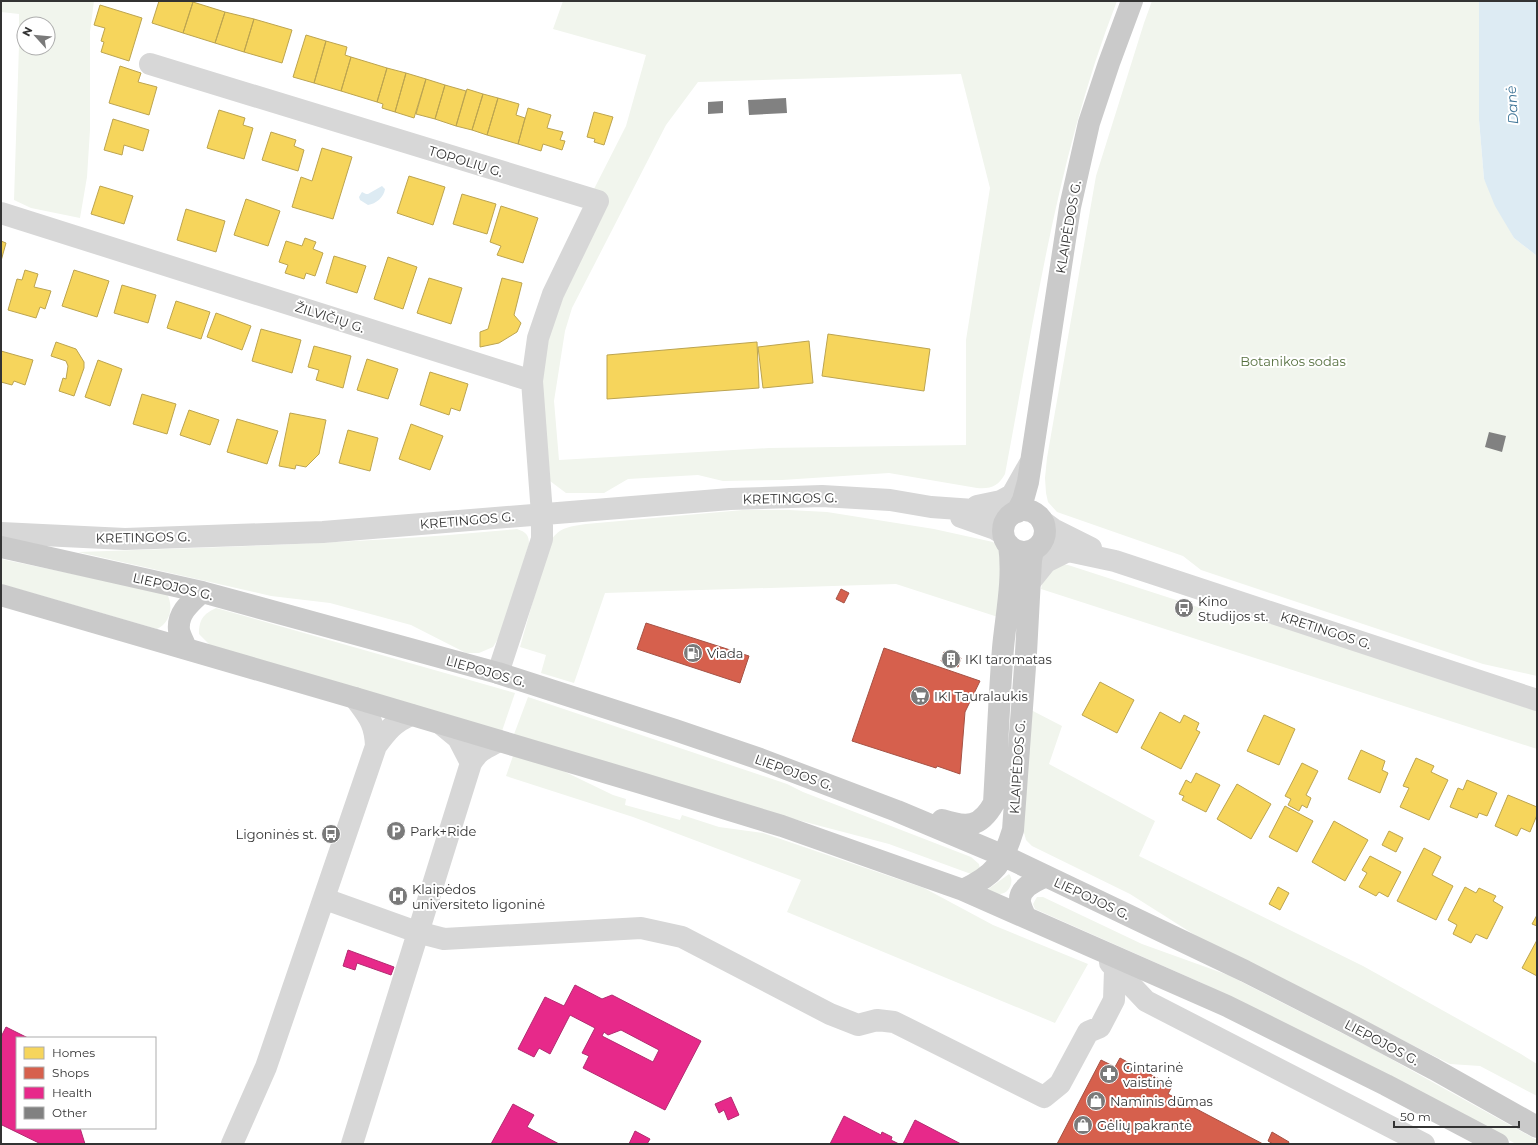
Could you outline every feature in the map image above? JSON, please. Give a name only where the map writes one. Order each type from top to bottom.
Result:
[{"type":"main road","name":"KLAIPĖDOS G.","points":[[963,890],[989,876],[1004,856],[1013,830],[1031,560],[1036,548],[1044,536],[1045,531],[1020,524],[1032,460],[1070,207],[1089,124],[1109,63],[1132,1]]},
{"type":"main road","points":[[1020,524],[1016,550],[1024,552],[1036,548]]},
{"type":"main road","points":[[919,820],[934,818],[960,826],[970,825],[981,820],[989,812],[994,803],[1003,648],[1010,579],[1010,556],[1020,524]]},
{"type":"main road","name":"LIEPOJOS G.","points":[[1,547],[202,592],[498,673],[610,708],[746,754],[919,820],[1004,856],[1075,889],[1178,938],[1345,1022],[1434,1069],[1537,1127]]},
{"type":"main road","points":[[186,648],[179,629],[181,614],[202,592]]},
{"type":"main road","points":[[1,595],[186,648],[782,826],[963,890],[1098,948],[1227,1006],[1306,1044],[1498,1144]]},
{"type":"main road","points":[[1013,830],[1021,847],[1029,854],[1062,872],[1075,889]]},
{"type":"main road","points":[[1024,916],[1020,902],[1022,892],[1028,885],[1046,876]]},
{"type":"street","name":"TOPOLIŲ G.","points":[[150,64],[598,201],[553,294],[538,338],[532,381]]},
{"type":"street","name":"ŽILVIČIŲ G.","points":[[1,213],[532,381]]},
{"type":"street","points":[[498,673],[542,539],[542,514],[532,381]]},
{"type":"street","name":"KLAIPĖDOS G.","points":[[962,510],[1001,501],[1012,495],[1032,460]]},
{"type":"street","name":"KRETINGOS G.","points":[[1,533],[125,539],[323,532],[730,499],[807,496],[856,497],[890,500],[931,507],[988,511],[1020,524],[1053,529],[1115,561]]},
{"type":"street","name":"KRETINGOS G.","points":[[931,507],[995,529],[1020,524]]},
{"type":"street","name":"KRETINGOS G.","points":[[1036,548],[1068,551],[1115,561],[1537,700]]},
{"type":"street","points":[[1030,582],[1046,562],[1068,551]]},
{"type":"street","points":[[355,698],[372,722],[376,732],[376,746]]},
{"type":"street","points":[[232,1144],[266,1067],[325,899],[376,746],[391,726],[411,715]]},
{"type":"street","points":[[441,724],[458,738],[471,763]]},
{"type":"street","points":[[352,1144],[471,763],[476,754],[484,748],[499,741]]},
{"type":"street","points":[[325,899],[417,932],[444,939],[641,928],[682,937],[830,1014],[858,1025],[877,1020],[894,1022],[1044,1097],[1060,1084],[1088,1032],[1100,1027],[1114,1000],[1115,970]]},
{"type":"street","points":[[1098,948],[1115,970],[1146,1001],[1424,1144]]},
{"type":"street","points":[[1114,1000],[1146,1001]]},
{"type":"green space","points":[[1,1],[94,1],[90,32],[90,130],[87,177],[80,218],[31,208],[14,200],[19,56],[56,56],[56,16],[19,16],[19,14],[1,12]]},
{"type":"green space","points":[[563,1],[1117,1],[1096,58],[1064,175],[1038,294],[1005,474],[997,484],[991,487],[977,488],[889,473],[782,480],[723,481],[698,475],[628,479],[604,493],[566,493],[550,481],[525,385],[594,189],[626,126],[646,55],[553,29]],"holes":[[[961,74],[990,188],[966,340],[966,445],[769,448],[559,460],[554,401],[565,331],[572,308],[666,125],[698,82]]]},
{"type":"green space","name":"Botanikos sodas","points":[[1152,1],[1479,1],[1479,120],[1484,179],[1514,238],[1537,256],[1537,676],[1483,664],[1201,570],[1183,556],[1057,512],[1048,502],[1045,478],[1047,458],[1096,176]]},
{"type":"green space","points":[[743,510],[827,512],[934,529],[993,542],[997,546],[1002,556],[1001,618],[896,584],[605,593],[574,683],[541,673],[546,655],[520,647],[549,544],[552,538],[560,531],[569,527],[586,524]]},
{"type":"green space","points":[[517,529],[526,534],[529,544],[501,634],[493,647],[479,653],[466,653],[411,625],[330,603],[271,596],[78,552],[353,541]]},
{"type":"green space","points":[[1,559],[167,594],[170,604],[170,614],[165,623],[157,629],[1,584]]},
{"type":"green space","points":[[1059,564],[1068,565],[1235,619],[1284,625],[1537,708],[1537,749],[1041,589],[1043,578]]},
{"type":"green space","points":[[216,608],[515,693],[502,731],[212,647],[199,634],[199,629],[201,621],[205,615]]},
{"type":"green space","points":[[528,697],[787,784],[803,792],[971,857],[979,864],[980,870],[971,874],[889,844],[790,818],[513,737]]},
{"type":"green space","points":[[1031,710],[1062,726],[1049,764],[1155,821],[1139,856],[1363,966],[1521,1054],[1537,1064],[1537,1096],[1480,1066],[1450,1064],[1198,937],[1130,894],[1032,846],[1026,840],[1023,829]]},
{"type":"green space","points":[[513,756],[557,768],[613,795],[626,799],[625,805],[680,820],[682,815],[719,827],[763,833],[924,888],[993,925],[1088,964],[1055,1023],[787,912],[801,880],[633,817],[506,776]]},
{"type":"green space","points":[[1009,874],[1011,877],[1011,883],[1006,892],[998,894],[987,890]]},
{"type":"green space","points":[[1037,897],[1043,897],[1142,944],[1228,975],[1373,1049],[1537,1140],[1537,1144],[1516,1144],[1476,1122],[1204,984],[1035,909],[1033,904]]},
{"type":"water","name":"Danė","points":[[1479,1],[1537,1],[1537,256],[1514,238],[1495,206],[1484,179],[1479,120]]},
{"type":"water","points":[[382,186],[385,189],[377,202],[368,205],[360,200],[359,197],[362,192],[368,194]]},
{"type":"building: Homes","points":[[159,1],[193,2],[183,33],[152,23]]},
{"type":"building: Homes","points":[[193,2],[225,12],[215,43],[183,33]]},
{"type":"building: Homes","points":[[100,5],[142,18],[129,61],[101,52],[104,42],[101,41],[105,28],[94,25]]},
{"type":"building: Homes","points":[[225,12],[254,19],[244,52],[215,43]]},
{"type":"building: Homes","points":[[254,19],[292,30],[282,63],[244,52]]},
{"type":"building: Homes","points":[[306,35],[326,41],[314,83],[293,77]]},
{"type":"building: Homes","points":[[326,41],[347,47],[345,55],[351,57],[341,91],[314,83]]},
{"type":"building: Homes","points":[[351,57],[387,68],[377,102],[341,91]]},
{"type":"building: Homes","points":[[120,66],[141,73],[138,82],[157,87],[149,115],[109,103]]},
{"type":"building: Homes","points":[[387,68],[406,73],[395,112],[382,108],[383,104],[377,102]]},
{"type":"building: Homes","points":[[406,73],[426,79],[414,118],[395,112]]},
{"type":"building: Homes","points":[[426,79],[445,85],[435,119],[416,114]]},
{"type":"building: Homes","points":[[445,85],[466,91],[456,126],[435,119]]},
{"type":"building: Homes","points":[[467,89],[483,94],[472,130],[456,126]]},
{"type":"building: Homes","points":[[483,94],[498,98],[487,135],[472,130]]},
{"type":"building: Homes","points":[[498,98],[519,104],[516,115],[525,118],[518,144],[487,135]]},
{"type":"building: Homes","points":[[528,108],[551,115],[547,128],[563,132],[560,140],[565,141],[562,150],[543,144],[541,151],[518,144]]},
{"type":"building: Homes","points":[[219,110],[245,118],[243,125],[253,128],[244,159],[207,148]]},
{"type":"building: Homes","points":[[594,112],[613,117],[604,145],[594,142],[595,139],[587,137]]},
{"type":"building: Homes","points":[[113,119],[149,130],[143,151],[124,145],[122,155],[104,150]]},
{"type":"building: Homes","points":[[271,132],[296,140],[294,146],[304,150],[298,171],[262,160]]},
{"type":"building: Homes","points":[[322,148],[352,157],[333,219],[292,207],[301,177],[312,181]]},
{"type":"building: Homes","points":[[409,176],[445,187],[433,225],[397,213]]},
{"type":"building: Homes","points":[[100,186],[133,196],[124,224],[91,214]]},
{"type":"building: Homes","points":[[462,194],[496,204],[487,234],[453,224]]},
{"type":"building: Homes","points":[[246,199],[280,211],[268,246],[234,235]]},
{"type":"building: Homes","points":[[501,206],[538,218],[523,263],[497,255],[501,246],[490,242]]},
{"type":"building: Homes","points":[[186,209],[225,221],[216,252],[177,240]]},
{"type":"building: Homes","points":[[305,238],[316,242],[313,249],[323,253],[315,276],[306,273],[304,279],[285,273],[288,265],[279,262],[286,241],[302,246]]},
{"type":"building: Homes","points":[[1,241],[6,243],[1,261]]},
{"type":"building: Homes","points":[[334,256],[366,266],[357,293],[326,283]]},
{"type":"building: Homes","points":[[388,257],[417,267],[403,309],[374,299]]},
{"type":"building: Homes","points":[[25,270],[38,274],[34,287],[51,291],[45,309],[40,307],[36,318],[8,310],[17,279],[22,280]]},
{"type":"building: Homes","points":[[74,270],[109,281],[97,317],[62,306]]},
{"type":"building: Homes","points":[[429,278],[462,288],[451,324],[417,313]]},
{"type":"building: Homes","points":[[502,278],[522,283],[514,315],[521,323],[517,332],[499,343],[480,347],[480,332],[488,329]]},
{"type":"building: Homes","points":[[122,285],[156,295],[148,323],[114,313]]},
{"type":"building: Homes","points":[[176,301],[210,312],[201,339],[167,328]]},
{"type":"building: Homes","points":[[216,313],[251,326],[242,350],[207,337]]},
{"type":"building: Homes","points":[[261,329],[301,340],[292,373],[252,361]]},
{"type":"building: Homes","points":[[828,334],[930,349],[924,391],[822,376]]},
{"type":"building: Homes","points":[[809,341],[813,383],[763,388],[758,347]]},
{"type":"building: Homes","points":[[56,342],[76,349],[84,362],[84,368],[74,396],[59,391],[63,378],[66,379],[68,366],[66,361],[51,356]]},
{"type":"building: Homes","points":[[757,342],[759,388],[607,399],[607,355]]},
{"type":"building: Homes","points":[[314,346],[351,356],[343,388],[316,380],[319,370],[308,367]]},
{"type":"building: Homes","points":[[1,351],[33,360],[25,385],[14,381],[12,385],[1,382]]},
{"type":"building: Homes","points":[[367,359],[398,369],[388,399],[357,390]]},
{"type":"building: Homes","points":[[98,360],[122,369],[110,406],[85,397]]},
{"type":"building: Homes","points":[[430,372],[468,384],[460,411],[451,408],[449,415],[420,405]]},
{"type":"building: Homes","points":[[142,394],[176,404],[167,434],[133,424]]},
{"type":"building: Homes","points":[[189,410],[219,420],[210,445],[180,435]]},
{"type":"building: Homes","points":[[290,413],[326,420],[319,454],[306,467],[296,465],[295,469],[279,466]]},
{"type":"building: Homes","points":[[237,419],[278,431],[267,464],[227,452]]},
{"type":"building: Homes","points":[[411,424],[443,436],[430,470],[399,459]]},
{"type":"building: Homes","points":[[348,430],[378,438],[370,471],[339,463]]},
{"type":"building: Homes","points":[[1100,682],[1134,700],[1117,733],[1082,715]]},
{"type":"building: Homes","points":[[1160,712],[1180,723],[1184,715],[1199,723],[1196,730],[1200,732],[1181,769],[1141,748]]},
{"type":"building: Homes","points":[[1264,715],[1295,729],[1279,765],[1247,751]]},
{"type":"building: Homes","points":[[1361,750],[1385,761],[1382,770],[1388,773],[1380,793],[1348,779]]},
{"type":"building: Homes","points":[[1416,758],[1434,766],[1431,772],[1448,780],[1429,820],[1400,807],[1409,788],[1403,786]]},
{"type":"building: Homes","points":[[1302,763],[1318,771],[1306,795],[1311,798],[1307,808],[1302,805],[1299,811],[1288,805],[1291,799],[1285,796]]},
{"type":"building: Homes","points":[[1196,773],[1220,785],[1206,812],[1182,800],[1184,796],[1179,794],[1186,780],[1191,783]]},
{"type":"building: Homes","points":[[1467,780],[1497,793],[1487,816],[1479,813],[1477,818],[1450,807],[1458,788],[1463,790]]},
{"type":"building: Homes","points":[[1237,784],[1271,804],[1251,839],[1217,819]]},
{"type":"building: Homes","points":[[1508,795],[1537,807],[1537,815],[1530,832],[1521,828],[1517,836],[1495,826]]},
{"type":"building: Homes","points":[[1285,806],[1313,821],[1297,852],[1269,837]]},
{"type":"building: Homes","points":[[1334,821],[1368,840],[1345,881],[1312,862]]},
{"type":"building: Homes","points":[[1389,831],[1403,838],[1396,852],[1382,845]]},
{"type":"building: Homes","points":[[1424,848],[1441,857],[1432,875],[1453,886],[1436,920],[1397,901]]},
{"type":"building: Homes","points":[[1370,856],[1401,872],[1388,897],[1379,892],[1376,896],[1359,887],[1367,873],[1362,870]]},
{"type":"building: Homes","points":[[1278,887],[1289,893],[1280,910],[1269,904]]},
{"type":"building: Homes","points":[[1465,887],[1476,893],[1479,888],[1496,896],[1493,901],[1503,907],[1487,939],[1476,934],[1471,943],[1453,934],[1457,925],[1448,920]]},
{"type":"building: Homes","points":[[1537,915],[1537,926],[1532,924]]},
{"type":"building: Homes","points":[[1537,940],[1537,976],[1522,968]]},
{"type":"building: Shops","points":[[841,589],[849,593],[844,603],[836,599]]},
{"type":"building: Shops","name":"Viada","points":[[646,623],[749,656],[740,683],[637,649]]},
{"type":"building: Shops","name":"IKI Tauralaukis","points":[[884,648],[980,681],[965,712],[960,774],[937,766],[936,768],[852,741]]},
{"type":"building: Shops","name":"IKI taromatas","points":[[944,652],[961,658],[958,667],[941,661]]},
{"type":"building: Shops","points":[[1120,1058],[1172,1086],[1168,1094],[1263,1144],[1057,1144],[1101,1060],[1115,1067]]},
{"type":"building: Shops","points":[[1272,1132],[1289,1142],[1288,1144],[1273,1144],[1268,1141]]},
{"type":"building: Health","points":[[348,950],[394,967],[391,975],[357,963],[355,970],[343,966]]},
{"type":"building: Health","points":[[575,985],[602,999],[612,995],[701,1041],[665,1110],[583,1068],[589,1056],[582,1053],[595,1028],[570,1015],[550,1054],[539,1048],[534,1057],[518,1049],[545,997],[564,1006]],"holes":[[[621,1030],[659,1050],[653,1062],[602,1036],[604,1032],[608,1035]]]},
{"type":"building: Health","points":[[6,1027],[26,1037],[16,1037],[16,1129],[80,1129],[85,1144],[41,1144],[2,1125],[1,1127],[1,1037]]},
{"type":"building: Health","points":[[731,1097],[739,1115],[728,1120],[724,1110],[719,1113],[715,1104]]},
{"type":"building: Health","points":[[513,1104],[534,1115],[527,1127],[559,1144],[491,1144]]},
{"type":"building: Health","points":[[844,1116],[881,1135],[882,1132],[892,1137],[891,1140],[899,1144],[830,1144]]},
{"type":"building: Health","points":[[915,1120],[961,1144],[903,1144]]},
{"type":"building: Health","points":[[635,1131],[650,1139],[647,1144],[629,1144]]},
{"type":"building: Other","points":[[786,98],[787,113],[749,115],[748,100]]},
{"type":"building: Other","points":[[723,101],[723,113],[708,114],[708,102]]},
{"type":"building: Other","points":[[1489,432],[1506,436],[1502,452],[1485,447]]},
{"type":"place","name":"Kino Studijos st.","points":[[1184,608]]},
{"type":"place","name":"Viada","points":[[693,653]]},
{"type":"place","name":"IKI taromatas","points":[[951,659]]},
{"type":"place","name":"IKI Tauralaukis","points":[[920,696]]},
{"type":"place","name":"Park+Ride","points":[[396,831]]},
{"type":"place","name":"Ligoninės st.","points":[[331,834]]},
{"type":"place","name":"Klaipėdos universiteto ligoninė","points":[[398,896]]},
{"type":"place","name":"Gintarinė vaistinė","points":[[1109,1074]]},
{"type":"place","name":"Naminis dūmas","points":[[1096,1101]]},
{"type":"place","name":"Gėlių pakrantė","points":[[1083,1125]]}]
